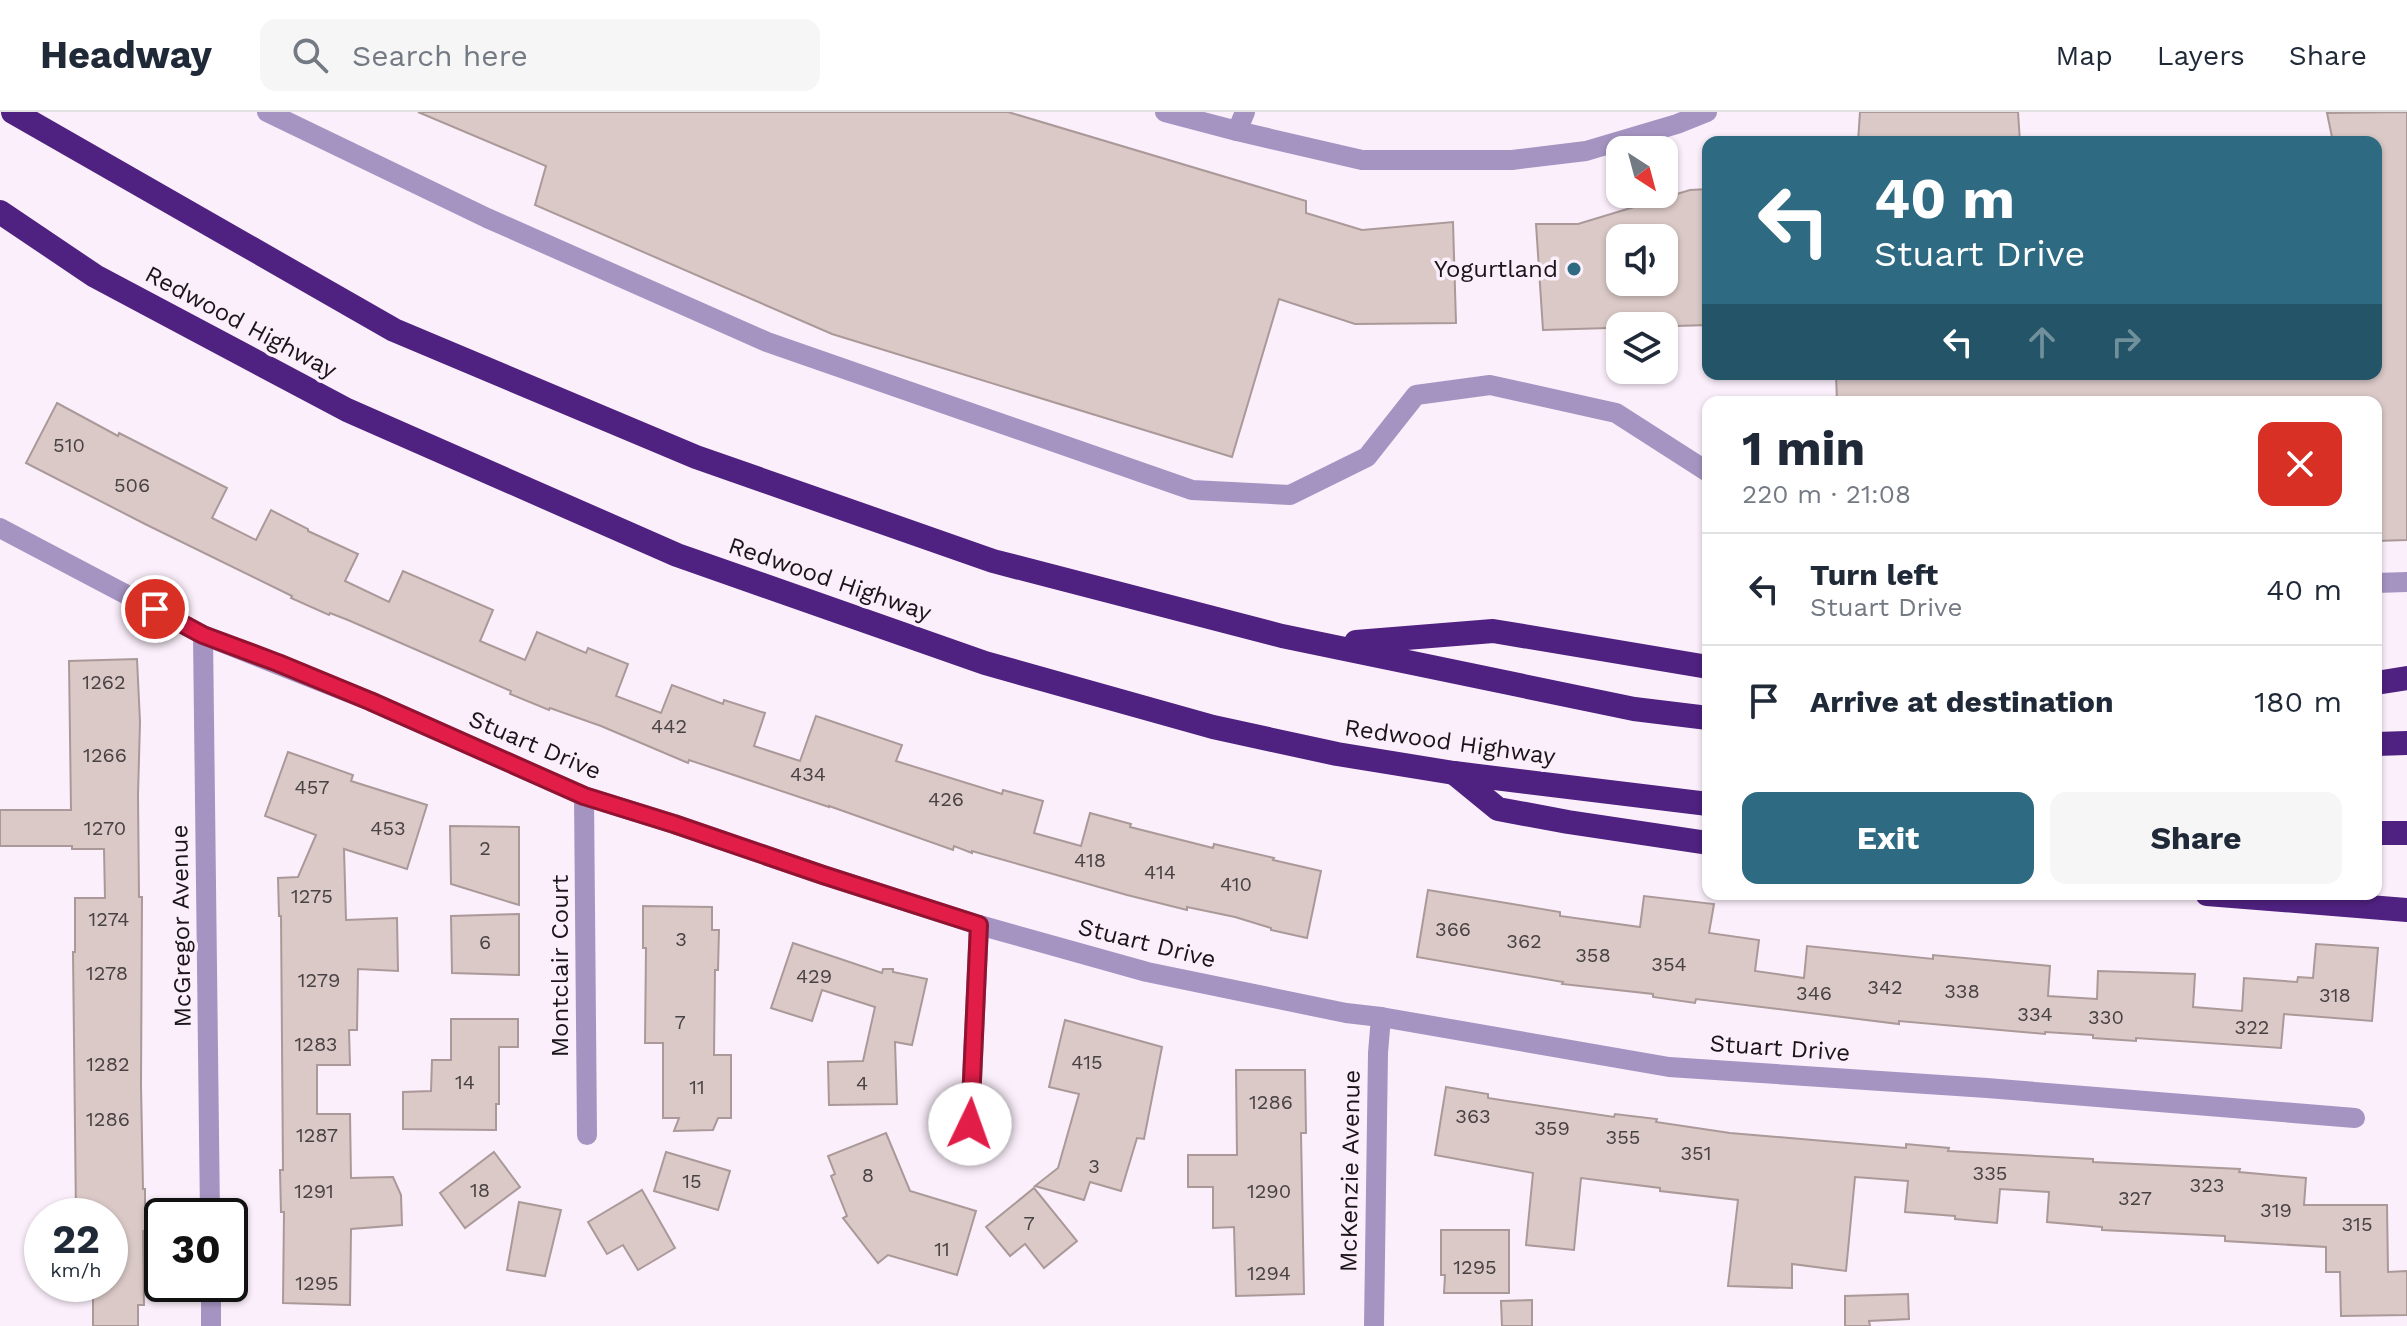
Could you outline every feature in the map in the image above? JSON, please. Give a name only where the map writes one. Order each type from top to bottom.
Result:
[{"type":"highway","points":[[13,112],[394,330],[696,457],[993,561],[1282,636],[1634,709],[1702,717]]},
{"type":"highway","name":"Redwood Highway","points":[[0,212],[95,276],[347,410],[677,555],[1001,668],[1213,727],[1337,754],[1454,773],[1702,803]]},
{"type":"highway","points":[[1329,644],[1493,631],[1702,666]]},
{"type":"highway","points":[[2382,682],[2407,678]]},
{"type":"highway","points":[[2382,744],[2407,743]]},
{"type":"highway","points":[[1454,773],[1498,809],[1702,842]]},
{"type":"highway","points":[[2382,833],[2407,833]]},
{"type":"highway","points":[[2282,900],[2407,910]]},
{"type":"street","points":[[267,112],[487,218],[767,342],[1192,490],[1290,495],[1367,457],[1416,395],[1490,385],[1616,413],[1702,468]]},
{"type":"street","points":[[1165,112],[1241,122],[1362,160],[1512,160],[1586,151],[1676,118],[1707,112]]},
{"type":"street","name":"Stuart Drive","points":[[0,528],[203,635],[357,696],[584,796],[979,925],[1147,972],[1346,1013],[1669,1067],[1987,1088],[2355,1118]]},
{"type":"street","points":[[2382,583],[2407,582]]},
{"type":"street","name":"McGregor Avenue","points":[[203,635],[210,1198]]},
{"type":"street","name":"Montclair Court","points":[[584,796],[587,1135]]},
{"type":"street","points":[[970,1124],[979,925]]},
{"type":"street","name":"McKenzie Avenue","points":[[1374,1326],[1381,1017]]},
{"type":"street","points":[[211,1302],[211,1326]]},
{"type":"building","points":[[418,112],[1008,112],[1306,201],[1306,213],[1362,230],[1453,222],[1456,323],[1355,324],[1279,299],[1232,457],[832,334],[535,205],[546,166]]},
{"type":"building","points":[[1860,112],[2018,112],[2020,136],[1858,136]]},
{"type":"building","points":[[2407,112],[2407,540],[2382,541],[2382,396],[1837,396],[1836,380],[2382,380],[2382,136],[2332,136],[2327,113]]},
{"type":"building","points":[[1702,189],[1702,325],[1678,326],[1678,312],[1606,312],[1606,328],[1543,330],[1536,224],[1578,224],[1631,208],[1678,208],[1678,194]]},
{"type":"building","points":[[57,403],[227,488],[212,518],[256,540],[271,510],[358,554],[345,581],[389,602],[403,571],[493,610],[480,641],[525,660],[537,632],[586,653],[588,648],[628,664],[616,696],[661,713],[672,685],[723,704],[724,700],[765,713],[754,746],[800,761],[816,716],[902,745],[896,761],[1002,794],[1003,790],[1043,801],[1034,833],[1081,846],[1090,813],[1131,824],[1130,827],[1213,848],[1214,844],[1321,871],[1307,938],[1235,917],[1187,907],[1187,910],[1127,895],[954,846],[953,850],[689,760],[688,763],[601,726],[510,694],[511,691],[291,598],[26,463]]},
{"type":"building","points":[[137,659],[140,722],[139,897],[142,897],[141,1085],[145,1189],[144,1305],[138,1305],[138,1326],[93,1326],[93,1302],[128,1302],[128,1198],[76,1198],[75,898],[105,898],[104,849],[0,846],[0,810],[71,810],[69,661]]},
{"type":"building","points":[[288,752],[353,775],[351,781],[427,805],[407,869],[344,849],[346,920],[397,918],[398,971],[358,969],[357,1030],[349,1030],[350,1065],[317,1065],[317,1114],[350,1114],[351,1178],[393,1177],[401,1195],[402,1225],[351,1229],[350,1305],[283,1303],[281,916],[278,878],[298,877],[316,835],[265,816]]},
{"type":"building","points":[[450,826],[519,827],[519,905],[451,884]]},
{"type":"building","points":[[1428,890],[1560,912],[1560,916],[1640,927],[1644,896],[1714,904],[1709,933],[1759,940],[1755,971],[1804,978],[1807,946],[1933,959],[1933,955],[2050,966],[2048,996],[2097,999],[2098,971],[2195,974],[2193,1007],[2242,1011],[2244,978],[2297,982],[2298,977],[2313,978],[2316,944],[2378,948],[2372,1021],[2284,1014],[2281,1048],[2093,1038],[2093,1035],[2045,1034],[1899,1021],[1899,1024],[1696,999],[1695,1003],[1653,997],[1653,994],[1562,984],[1417,957]]},
{"type":"building","points":[[643,906],[712,907],[712,930],[719,930],[714,1055],[731,1055],[731,1118],[718,1118],[713,1130],[674,1131],[679,1118],[663,1118],[663,1043],[645,1043]]},
{"type":"building","points":[[519,914],[519,975],[452,973],[451,916]]},
{"type":"building","points":[[793,943],[882,973],[883,969],[893,969],[893,972],[927,979],[912,1045],[895,1042],[897,1104],[829,1105],[828,1062],[863,1061],[875,1007],[822,990],[812,1021],[771,1008]]},
{"type":"building","points":[[451,1019],[518,1019],[518,1047],[499,1047],[496,1130],[403,1129],[403,1092],[431,1091],[432,1060],[451,1060]]},
{"type":"building","points":[[1065,1020],[1162,1047],[1144,1139],[1137,1138],[1121,1191],[1090,1182],[1084,1200],[1035,1186],[1058,1168],[1079,1094],[1049,1087]]},
{"type":"building","points":[[1236,1070],[1305,1070],[1306,1133],[1301,1133],[1304,1294],[1236,1296],[1234,1227],[1213,1228],[1213,1187],[1188,1187],[1188,1155],[1237,1155]]},
{"type":"building","points":[[1446,1087],[1488,1094],[1488,1098],[1614,1117],[1615,1114],[1657,1119],[1656,1122],[1730,1133],[1906,1148],[1906,1144],[1949,1148],[1948,1151],[2093,1159],[2093,1162],[2240,1169],[2239,1172],[2306,1178],[2304,1205],[2387,1205],[2388,1272],[2407,1271],[2407,1315],[2341,1316],[2340,1272],[2326,1272],[2326,1247],[2225,1241],[2225,1236],[2102,1230],[2102,1227],[2047,1222],[2049,1192],[2000,1189],[1997,1223],[1905,1212],[1908,1181],[1855,1177],[1846,1271],[1792,1264],[1792,1288],[1728,1286],[1738,1200],[1581,1178],[1574,1250],[1526,1245],[1533,1173],[1435,1155]]},
{"type":"building","points":[[886,1133],[910,1191],[976,1211],[957,1275],[888,1255],[878,1263],[843,1218],[847,1216],[831,1176],[835,1174],[828,1156]]},
{"type":"building","points":[[494,1152],[520,1187],[465,1228],[440,1193]]},
{"type":"building","points":[[666,1152],[730,1171],[718,1210],[654,1191]]},
{"type":"building","points":[[1034,1188],[1077,1241],[1044,1268],[1025,1244],[1010,1256],[986,1227]]},
{"type":"building","points":[[642,1190],[675,1248],[638,1270],[623,1245],[607,1254],[588,1222]]},
{"type":"building","points":[[519,1202],[561,1210],[545,1276],[507,1270]]},
{"type":"building","points":[[1441,1230],[1509,1230],[1509,1293],[1444,1293]]},
{"type":"building","points":[[1908,1294],[1909,1319],[1869,1321],[1870,1326],[1845,1326],[1845,1296]]},
{"type":"building","points":[[1532,1300],[1532,1326],[1502,1326],[1501,1301]]},
{"type":"place","name":"Yogurtland","points":[[1574,269]]},
{"type":"route","points":[[155,609],[203,635],[370,701],[584,796],[979,925],[970,1124]]}]
